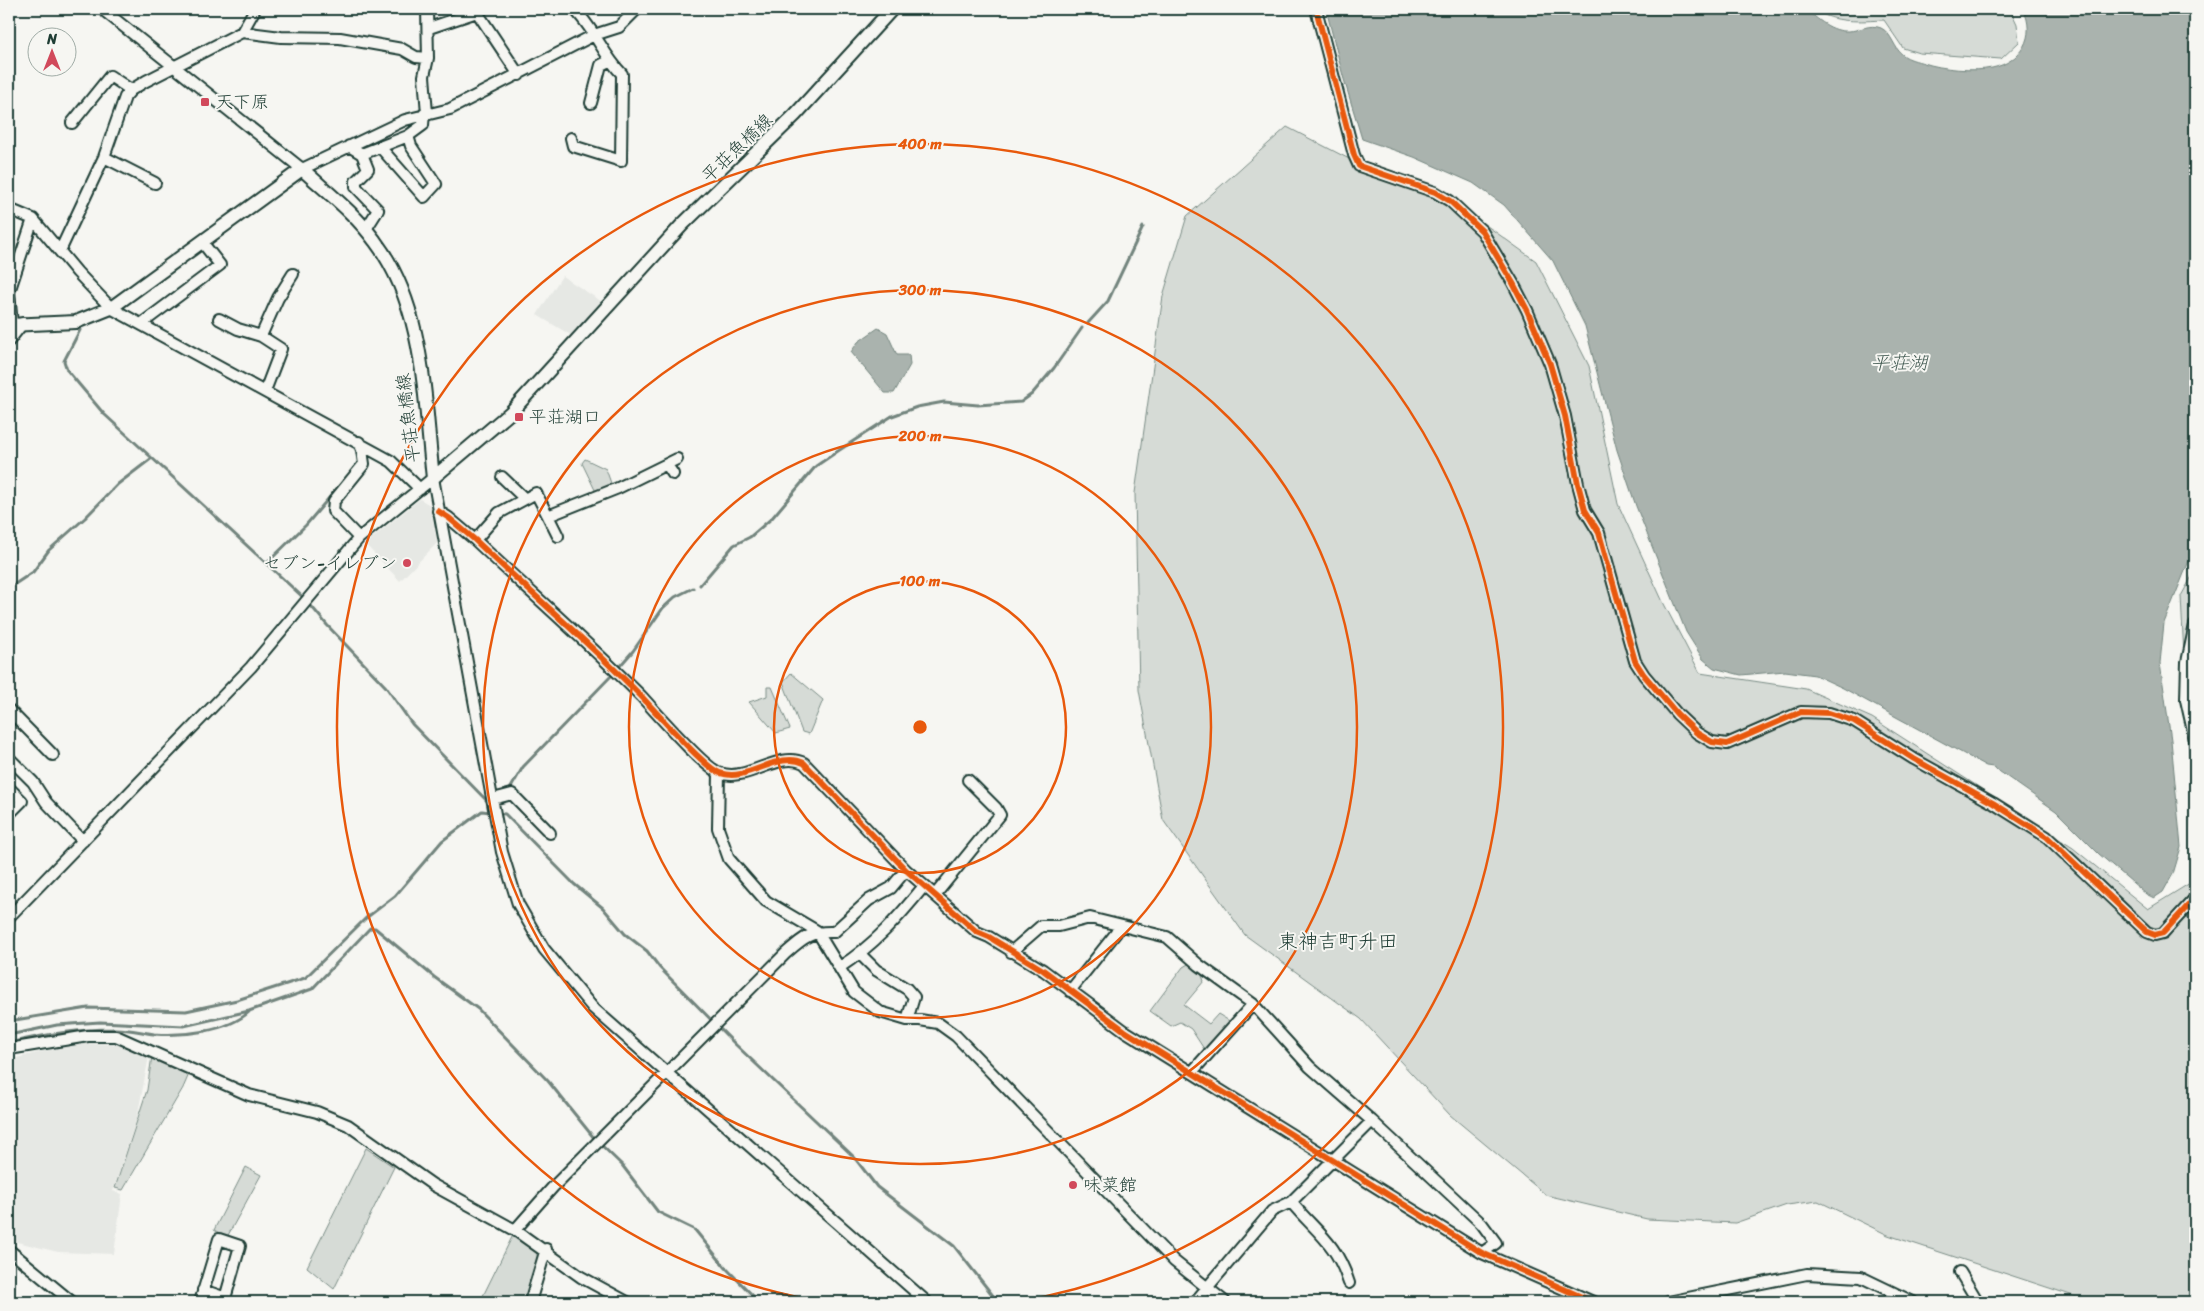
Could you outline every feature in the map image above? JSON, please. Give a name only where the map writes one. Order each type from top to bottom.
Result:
[{"type":"main road","name":"平荘魚橋線","points":[[433,478],[511,412],[682,225],[796,115],[892,9]]},
{"type":"main road","name":"平荘魚橋線","points":[[302,169],[366,229],[390,263],[410,314],[419,357],[433,478]]},
{"type":"main road","points":[[14,324],[76,322],[112,308],[302,169]]},
{"type":"street","points":[[102,9],[302,169],[405,120],[450,109],[594,35],[619,28],[637,9]]},
{"type":"street","points":[[60,251],[104,157],[114,132],[120,108],[132,90],[242,32],[255,9]]},
{"type":"street","points":[[362,154],[408,136],[423,125],[426,114],[424,76],[428,58],[428,9]]},
{"type":"street","points":[[571,138],[573,146],[620,161],[622,74],[609,61],[594,35],[574,9]]},
{"type":"street","points":[[1316,9],[1354,155],[1359,166],[1435,192],[1450,200],[1482,231],[1527,310],[1550,364],[1564,416],[1578,484],[1586,510],[1599,533],[1635,660],[1644,675],[1678,714],[1704,739],[1727,744],[1801,712],[1829,713],[1854,721],[1914,759],[1993,802],[2047,837],[2146,932],[2155,935],[2164,933],[2195,898]]},
{"type":"street","points":[[429,28],[477,12],[519,75]]},
{"type":"street","points":[[242,32],[280,37],[340,38],[402,49],[416,57],[428,58]]},
{"type":"street","points":[[591,103],[601,65],[609,61]]},
{"type":"street","points":[[72,123],[110,76],[132,90]]},
{"type":"street","points":[[380,147],[424,197],[436,184],[411,146],[408,136]]},
{"type":"street","points":[[349,146],[362,154],[368,169],[356,182],[356,187],[378,210],[366,229]]},
{"type":"street","points":[[104,157],[155,183]]},
{"type":"street","points":[[9,209],[33,219],[112,308],[359,442],[391,461],[420,489]]},
{"type":"street","points":[[9,341],[14,324],[9,292],[33,219]]},
{"type":"street","points":[[141,324],[220,265],[202,242]]},
{"type":"street","points":[[261,336],[278,298],[293,274]]},
{"type":"street","points":[[220,319],[238,329],[261,336],[281,349],[265,391]]},
{"type":"street","points":[[359,442],[364,464],[334,501],[333,511],[359,538]]},
{"type":"street","points":[[548,516],[618,488],[677,459]]},
{"type":"street","points":[[668,465],[673,474]]},
{"type":"street","points":[[502,477],[525,499]]},
{"type":"street","points":[[9,917],[251,667],[359,538],[433,478]]},
{"type":"street","points":[[433,478],[438,511],[498,799],[496,818],[502,852],[518,904],[544,949],[593,1008],[927,1302]]},
{"type":"street","points":[[475,540],[499,513],[536,494],[558,536]]},
{"type":"street","points":[[438,511],[475,540],[615,671],[704,762],[719,773],[736,775],[790,760],[804,763],[906,870],[977,932],[989,937],[1043,970],[1125,1032],[1482,1253],[1593,1302]]},
{"type":"street","points":[[2195,625],[2187,662],[2186,700],[2195,740]]},
{"type":"street","points":[[9,711],[53,755]]},
{"type":"street","points":[[9,758],[33,782],[46,802],[83,841]]},
{"type":"street","points":[[719,773],[718,828],[729,859],[766,901],[817,931],[840,966],[854,992],[880,1012],[907,1020],[938,1023],[956,1036],[1174,1261],[1225,1302]]},
{"type":"street","points":[[935,896],[1000,815],[996,808],[968,780]]},
{"type":"street","points":[[9,788],[22,801],[9,814]]},
{"type":"street","points":[[498,799],[512,794],[550,833]]},
{"type":"street","points":[[515,1230],[553,1187],[668,1074],[786,953],[803,939],[817,931],[834,932],[869,900],[891,888],[906,870]]},
{"type":"street","points":[[840,966],[860,954],[893,925],[924,886]]},
{"type":"street","points":[[1011,952],[1041,926],[1059,926],[1090,918],[1167,937],[1200,965],[1253,1004],[1310,1067],[1372,1121],[1482,1224],[1496,1243],[1482,1253]]},
{"type":"street","points":[[1070,991],[1116,933],[1119,926]]},
{"type":"street","points":[[860,954],[876,970],[907,989],[914,997],[907,1020]]},
{"type":"street","points":[[1192,1072],[1253,1004]]},
{"type":"street","points":[[9,1049],[88,1036],[116,1036],[131,1041],[249,1096],[317,1112],[348,1125],[433,1185],[515,1230],[582,1277],[627,1302]]},
{"type":"street","points":[[1195,1302],[1272,1211],[1291,1202],[1372,1121]]},
{"type":"street","points":[[1291,1202],[1306,1221],[1324,1236],[1338,1255],[1342,1261],[1349,1283]]},
{"type":"street","points":[[200,1302],[203,1290],[219,1239],[240,1246],[225,1300],[203,1290]]},
{"type":"street","points":[[9,1250],[72,1302]]},
{"type":"street","points":[[530,1302],[546,1250]]},
{"type":"street","points":[[1960,1272],[1978,1302]]},
{"type":"street","points":[[1668,1302],[1807,1274],[1834,1274],[1861,1277],[1914,1302]]},
{"type":"shaded area","points":[[1814,9],[2010,9],[2017,24],[2019,42],[2001,59],[1919,53],[1903,48],[1884,20],[1857,21],[1839,19],[1822,14]]},
{"type":"shaded area","points":[[1287,127],[1359,164],[1441,193],[1536,261],[1589,366],[1618,504],[1663,602],[1700,673],[1806,689],[1872,718],[2073,848],[2148,909],[2195,880],[2195,1302],[2092,1302],[1888,1235],[1818,1201],[1787,1205],[1735,1223],[1647,1219],[1546,1195],[1450,1115],[1361,1019],[1245,935],[1163,820],[1139,690],[1135,493],[1163,296],[1187,216]]},
{"type":"shaded area","points":[[562,276],[604,303],[574,337],[537,315]]},
{"type":"shaded area","points":[[585,459],[606,469],[612,486],[596,492],[582,463]]},
{"type":"shaded area","points":[[420,499],[430,505],[437,543],[400,581],[365,544]]},
{"type":"shaded area","points":[[2195,571],[2195,880],[2181,596]]},
{"type":"shaded area","points":[[791,673],[823,700],[809,734],[802,732],[783,682]]},
{"type":"shaded area","points":[[767,687],[772,687],[790,729],[776,733],[749,702],[767,696]]},
{"type":"shaded area","points":[[1190,963],[1201,973],[1204,981],[1184,1005],[1209,1024],[1218,1014],[1231,1022],[1206,1052],[1191,1029],[1180,1022],[1171,1026],[1150,1011],[1183,967]]},
{"type":"shaded area","points":[[74,1043],[112,1044],[130,1047],[149,1056],[137,1118],[113,1191],[122,1194],[114,1254],[58,1252],[9,1240],[9,1060]]},
{"type":"shaded area","points":[[152,1056],[189,1074],[183,1088],[123,1190],[115,1188],[147,1090]]},
{"type":"shaded area","points":[[366,1148],[394,1167],[334,1289],[307,1267]]},
{"type":"shaded area","points":[[246,1167],[261,1175],[227,1237],[214,1230]]},
{"type":"shaded area","points":[[513,1235],[535,1248],[538,1258],[526,1302],[480,1302]]},
{"type":"water","name":"平荘湖","points":[[1326,9],[1806,9],[1820,21],[1842,31],[1852,31],[1872,26],[1881,28],[1888,33],[1900,52],[1910,59],[1939,67],[1967,70],[1992,68],[2002,65],[2018,54],[2024,46],[2028,29],[2023,9],[2195,9],[2195,546],[2164,623],[2160,663],[2171,740],[2181,847],[2173,874],[2163,892],[2154,898],[2146,894],[2099,854],[2056,811],[1993,767],[1986,766],[1843,688],[1815,675],[1785,671],[1741,675],[1714,668],[1703,659],[1686,632],[1636,506],[1617,450],[1585,326],[1553,261],[1504,205],[1473,183],[1414,157],[1362,139]]},
{"type":"water","points":[[878,328],[887,333],[897,355],[909,355],[910,365],[894,393],[885,393],[851,352],[858,342]]},
{"type":"waterway","points":[[1088,323],[1108,301],[1143,227]]},
{"type":"waterway","points":[[700,585],[734,545],[750,537],[772,518],[816,466],[838,451],[892,416],[917,407],[944,402],[978,405],[1021,402],[1032,394],[1054,368],[1082,328]]},
{"type":"waterway","points":[[9,588],[33,572],[49,550],[85,518],[118,484],[152,458],[104,414],[67,370],[64,361],[80,330]]},
{"type":"waterway","points":[[152,458],[307,601],[327,625],[386,687],[412,724],[489,803]]},
{"type":"waterway","points":[[267,563],[306,525],[345,479]]},
{"type":"waterway","points":[[509,791],[523,767],[612,675],[633,651],[663,608],[675,597],[693,588]]},
{"type":"waterway","points":[[9,1021],[88,1008],[186,1011],[237,1000],[305,978],[366,918],[395,896],[442,841],[482,811],[505,814],[574,884],[603,908],[625,934],[647,951],[660,968],[736,1045],[854,1157],[877,1187],[954,1246],[998,1302]]},
{"type":"waterway","points":[[9,1035],[57,1025],[100,1022],[184,1026],[249,1011],[312,989],[370,928],[375,928],[434,977],[478,1009],[548,1081],[594,1138],[622,1165],[658,1212],[695,1230],[726,1268],[759,1302]]},
{"type":"waterway","points":[[9,1043],[34,1037],[99,1029],[122,1029],[154,1034],[191,1033],[229,1024],[249,1012]]},
{"type":"cycle path","points":[[1316,9],[1354,155],[1359,166],[1435,192],[1450,201],[1482,231],[1527,310],[1550,364],[1565,416],[1585,510],[1599,533],[1635,661],[1644,675],[1677,714],[1697,733],[1712,742],[1727,744],[1801,712],[1829,713],[1854,721],[1914,759],[1993,803],[2047,837],[2147,932],[2155,935],[2163,933],[2195,898]]},
{"type":"cycle path","points":[[438,511],[475,540],[580,637],[641,696],[692,751],[713,769],[720,773],[731,775],[752,771],[784,760],[804,763],[906,870],[977,932],[989,937],[1043,970],[1125,1031],[1482,1253],[1593,1302]]},
{"type":"place","name":"天下原","points":[[205,102]]},
{"type":"place","name":"平荘湖口","points":[[519,417]]},
{"type":"place","name":"セブン-イレブン","points":[[407,563]]},
{"type":"place","name":"味菜館","points":[[1073,1185]]},
{"type":"district","name":"東神吉町升田","points":[[1338,941]]}]
